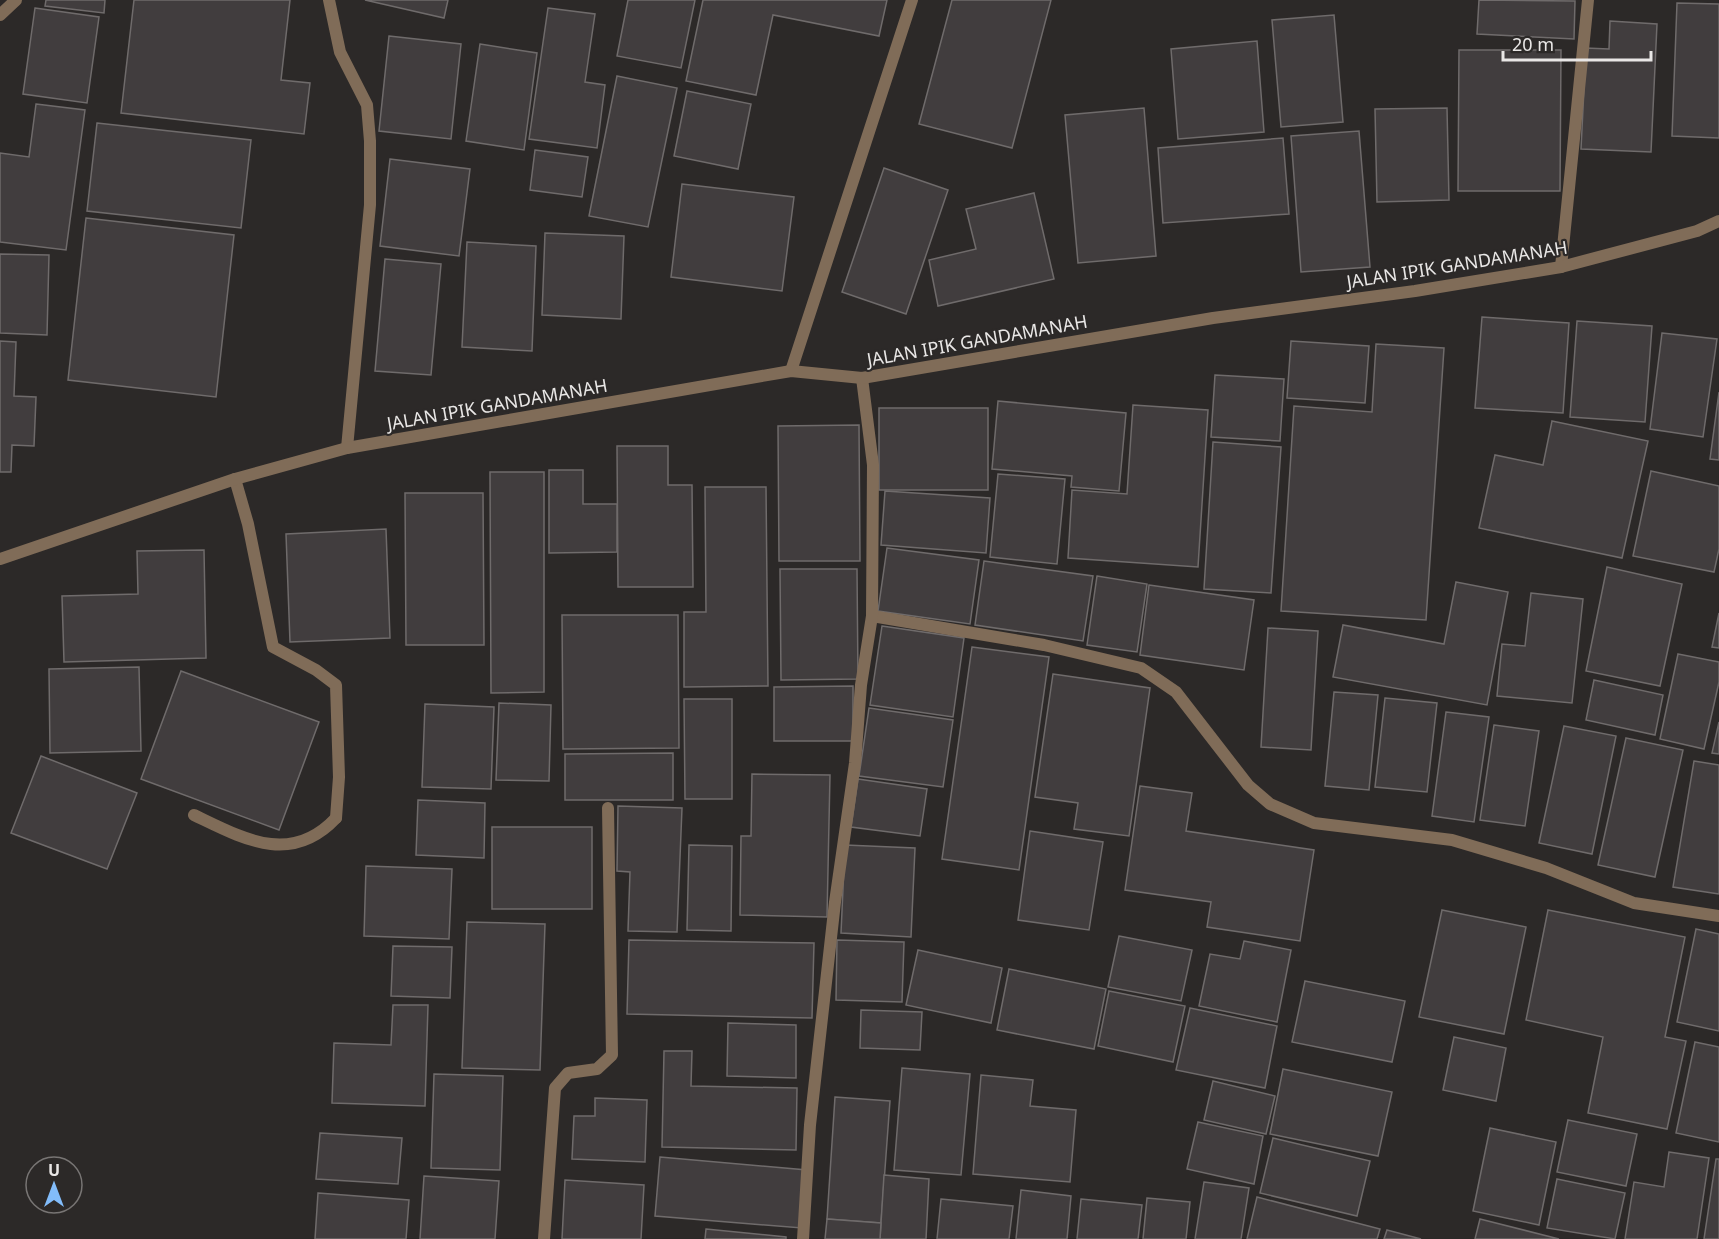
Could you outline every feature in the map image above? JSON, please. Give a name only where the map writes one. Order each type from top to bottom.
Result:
[{"type":"street","points":[[0,15],[16,0]]},
{"type":"street","points":[[329,0],[340,52],[367,105],[370,141],[370,205],[348,448]]},
{"type":"street","points":[[791,371],[912,0]]},
{"type":"street","points":[[1561,267],[1588,0]]},
{"type":"street","name":"JALAN IPIK GANDAMANAH","points":[[0,559],[235,479],[348,448],[791,371],[862,378],[1213,318],[1415,291],[1561,267],[1697,231],[1719,220]]},
{"type":"street","points":[[804,1239],[812,1113],[835,902],[855,763],[861,685],[872,616],[873,465],[862,378]]},
{"type":"street","points":[[194,815],[236,836],[274,845],[300,845],[323,832],[336,818],[339,777],[336,685],[316,670],[273,647],[248,524],[235,479]]},
{"type":"street","points":[[872,616],[1044,645],[1141,668],[1176,692],[1248,785],[1270,804],[1314,823],[1452,840],[1546,868],[1634,903],[1719,916]]},
{"type":"street","points":[[544,1239],[555,1088],[568,1073],[597,1070],[612,1055],[609,808]]},
{"type":"building","points":[[46,0],[105,0],[104,13],[45,6]]},
{"type":"building","points":[[134,0],[290,0],[281,80],[310,83],[304,134],[121,113]]},
{"type":"building","points":[[365,0],[448,0],[444,18]]},
{"type":"building","points":[[628,0],[695,0],[681,68],[617,56]]},
{"type":"building","points":[[703,0],[887,0],[879,36],[773,15],[756,95],[686,81]]},
{"type":"building","points":[[952,0],[1051,0],[1012,148],[919,124]]},
{"type":"building","points":[[1479,0],[1575,1],[1574,39],[1477,34]]},
{"type":"building","points":[[1677,3],[1719,4],[1719,138],[1672,136]]},
{"type":"building","points":[[35,8],[99,17],[87,103],[23,94]]},
{"type":"building","points":[[548,8],[595,14],[585,82],[605,85],[597,148],[529,139]]},
{"type":"building","points":[[1334,15],[1343,122],[1281,127],[1272,20]]},
{"type":"building","points":[[1610,21],[1657,24],[1651,152],[1581,149],[1586,48],[1609,49]]},
{"type":"building","points":[[389,36],[461,44],[451,139],[379,131]]},
{"type":"building","points":[[1257,41],[1264,132],[1178,139],[1171,49]]},
{"type":"building","points":[[480,44],[537,53],[524,150],[466,141]]},
{"type":"building","points":[[1459,50],[1561,50],[1560,191],[1458,191]]},
{"type":"building","points":[[617,76],[677,88],[648,227],[589,216]]},
{"type":"building","points":[[687,91],[751,104],[738,169],[674,156]]},
{"type":"building","points":[[36,104],[85,110],[66,250],[0,242],[0,153],[29,157]]},
{"type":"building","points":[[1144,108],[1156,256],[1078,263],[1065,115]]},
{"type":"building","points":[[1447,108],[1449,200],[1377,202],[1375,109]]},
{"type":"building","points":[[97,123],[251,140],[241,228],[87,211]]},
{"type":"building","points":[[1359,131],[1370,267],[1301,272],[1291,136]]},
{"type":"building","points":[[1283,138],[1289,214],[1163,223],[1158,148]]},
{"type":"building","points":[[535,150],[588,157],[582,197],[530,190]]},
{"type":"building","points":[[390,159],[470,169],[459,256],[380,246]]},
{"type":"building","points":[[884,168],[948,190],[906,314],[842,292]]},
{"type":"building","points":[[682,184],[794,197],[782,291],[671,277]]},
{"type":"building","points":[[1034,193],[1054,279],[938,306],[929,260],[976,249],[966,209]]},
{"type":"building","points":[[86,218],[234,235],[216,397],[68,380]]},
{"type":"building","points":[[545,233],[624,236],[621,319],[542,315]]},
{"type":"building","points":[[467,242],[536,246],[532,351],[462,347]]},
{"type":"building","points":[[0,254],[49,255],[47,335],[0,333]]},
{"type":"building","points":[[385,259],[441,264],[431,375],[375,371]]},
{"type":"building","points":[[1482,317],[1569,323],[1563,413],[1475,408]]},
{"type":"building","points":[[1577,321],[1652,326],[1645,422],[1570,417]]},
{"type":"building","points":[[1662,333],[1717,339],[1703,437],[1650,429]]},
{"type":"building","points":[[0,341],[16,342],[14,396],[36,397],[34,446],[12,445],[11,472],[0,472]]},
{"type":"building","points":[[1291,341],[1369,346],[1365,403],[1287,398]]},
{"type":"building","points":[[1376,344],[1444,348],[1426,620],[1281,611],[1294,406],[1372,412]]},
{"type":"building","points":[[1215,375],[1284,379],[1280,441],[1211,437]]},
{"type":"building","points":[[1719,392],[1719,460],[1710,459]]},
{"type":"building","points":[[998,401],[1126,413],[1119,491],[1071,487],[1072,476],[992,469]]},
{"type":"building","points":[[1133,405],[1208,410],[1198,567],[1068,558],[1072,490],[1127,494]]},
{"type":"building","points":[[879,408],[988,408],[988,490],[879,490]]},
{"type":"building","points":[[1552,421],[1648,441],[1622,558],[1479,528],[1495,455],[1543,465]]},
{"type":"building","points":[[859,425],[860,561],[779,561],[778,426]]},
{"type":"building","points":[[1213,442],[1281,447],[1271,593],[1204,589]]},
{"type":"building","points":[[617,446],[668,446],[668,485],[692,485],[693,587],[618,587]]},
{"type":"building","points":[[549,470],[583,470],[583,504],[617,504],[617,552],[549,553]]},
{"type":"building","points":[[1651,471],[1719,486],[1719,549],[1714,572],[1633,556]]},
{"type":"building","points":[[490,472],[544,472],[544,692],[491,693]]},
{"type":"building","points":[[998,474],[1065,479],[1057,564],[990,557]]},
{"type":"building","points":[[705,487],[766,487],[768,686],[684,687],[684,612],[706,612]]},
{"type":"building","points":[[885,491],[990,498],[986,553],[881,545]]},
{"type":"building","points":[[405,493],[483,493],[484,645],[406,645]]},
{"type":"building","points":[[386,529],[390,638],[290,642],[286,534]]},
{"type":"building","points":[[887,548],[979,560],[970,624],[878,611]]},
{"type":"building","points":[[204,550],[206,658],[64,662],[62,596],[138,594],[137,551]]},
{"type":"building","points":[[984,561],[1093,576],[1083,641],[975,625]]},
{"type":"building","points":[[1607,567],[1682,584],[1660,686],[1586,671]]},
{"type":"building","points":[[780,569],[857,569],[858,679],[781,680]]},
{"type":"building","points":[[1097,576],[1147,584],[1137,652],[1087,645]]},
{"type":"building","points":[[1456,582],[1508,592],[1487,705],[1333,677],[1343,625],[1444,644]]},
{"type":"building","points":[[1149,585],[1254,600],[1244,670],[1140,655]]},
{"type":"building","points":[[1531,593],[1583,599],[1572,703],[1497,696],[1502,644],[1525,646]]},
{"type":"building","points":[[1719,613],[1719,648],[1712,647]]},
{"type":"building","points":[[562,615],[678,615],[679,748],[563,749]]},
{"type":"building","points":[[882,626],[964,638],[953,717],[870,705]]},
{"type":"building","points":[[1268,628],[1318,631],[1311,750],[1261,747]]},
{"type":"building","points":[[972,647],[1049,657],[1019,870],[942,859]]},
{"type":"building","points":[[1678,654],[1719,662],[1719,682],[1704,749],[1660,739]]},
{"type":"building","points":[[139,667],[141,751],[50,753],[49,669]]},
{"type":"building","points":[[181,671],[319,722],[279,830],[141,779]]},
{"type":"building","points":[[1053,674],[1150,688],[1129,836],[1074,829],[1078,803],[1035,797]]},
{"type":"building","points":[[1594,680],[1663,695],[1655,735],[1586,720]]},
{"type":"building","points":[[853,686],[853,741],[774,741],[774,687]]},
{"type":"building","points":[[1334,692],[1378,695],[1369,790],[1325,786]]},
{"type":"building","points":[[1385,698],[1437,703],[1427,792],[1375,787]]},
{"type":"building","points":[[684,699],[732,699],[732,799],[685,799]]},
{"type":"building","points":[[499,703],[551,705],[549,781],[496,780]]},
{"type":"building","points":[[425,704],[494,707],[491,789],[422,787]]},
{"type":"building","points":[[869,708],[953,720],[943,787],[859,776]]},
{"type":"building","points":[[1446,712],[1489,717],[1474,822],[1432,816]]},
{"type":"building","points":[[1719,722],[1719,754],[1712,753]]},
{"type":"building","points":[[1494,725],[1539,731],[1525,826],[1480,820]]},
{"type":"building","points":[[1564,726],[1616,736],[1592,854],[1539,843]]},
{"type":"building","points":[[1626,738],[1683,750],[1655,877],[1598,865]]},
{"type":"building","points":[[673,753],[673,800],[565,800],[565,754]]},
{"type":"building","points":[[41,756],[137,793],[107,869],[11,833]]},
{"type":"building","points":[[1694,761],[1719,765],[1719,894],[1673,887]]},
{"type":"building","points":[[752,774],[830,775],[827,917],[740,915],[741,836],[751,836]]},
{"type":"building","points":[[858,779],[927,789],[920,836],[851,827]]},
{"type":"building","points":[[1140,786],[1192,793],[1186,831],[1314,850],[1300,941],[1207,927],[1211,902],[1125,890]]},
{"type":"building","points":[[418,800],[485,803],[484,858],[416,855]]},
{"type":"building","points":[[618,806],[682,808],[677,932],[628,931],[630,872],[617,871]]},
{"type":"building","points":[[492,827],[592,827],[592,909],[492,909]]},
{"type":"building","points":[[1030,831],[1103,842],[1089,930],[1018,920]]},
{"type":"building","points":[[689,845],[732,846],[731,931],[687,930]]},
{"type":"building","points":[[845,845],[915,848],[911,937],[841,933]]},
{"type":"building","points":[[366,866],[452,869],[449,939],[364,936]]},
{"type":"building","points":[[1442,910],[1526,927],[1504,1034],[1419,1017]]},
{"type":"building","points":[[1548,910],[1685,937],[1665,1037],[1686,1041],[1667,1129],[1588,1113],[1603,1037],[1526,1020]]},
{"type":"building","points":[[467,922],[545,924],[540,1070],[462,1068]]},
{"type":"building","points":[[1696,929],[1719,934],[1719,1031],[1677,1022]]},
{"type":"building","points":[[1119,936],[1192,950],[1181,1001],[1108,987]]},
{"type":"building","points":[[629,940],[814,943],[812,1018],[627,1014]]},
{"type":"building","points":[[837,940],[904,942],[902,1002],[836,1000]]},
{"type":"building","points":[[1244,941],[1291,950],[1277,1022],[1199,1006],[1210,954],[1240,959]]},
{"type":"building","points":[[393,946],[452,947],[450,998],[391,996]]},
{"type":"building","points":[[918,950],[1002,968],[991,1023],[906,1005]]},
{"type":"building","points":[[1009,969],[1106,989],[1094,1049],[997,1030]]},
{"type":"building","points":[[1305,981],[1405,1001],[1392,1062],[1292,1042]]},
{"type":"building","points":[[1109,991],[1185,1006],[1173,1062],[1098,1046]]},
{"type":"building","points":[[393,1005],[428,1005],[425,1106],[332,1103],[334,1043],[391,1045]]},
{"type":"building","points":[[1190,1008],[1277,1026],[1265,1088],[1176,1070]]},
{"type":"building","points":[[861,1010],[922,1012],[920,1050],[860,1048]]},
{"type":"building","points":[[728,1023],[796,1025],[796,1078],[727,1076]]},
{"type":"building","points":[[1454,1037],[1506,1048],[1496,1101],[1443,1090]]},
{"type":"building","points":[[1695,1042],[1719,1047],[1719,1142],[1676,1133]]},
{"type":"building","points":[[664,1051],[692,1051],[691,1086],[797,1088],[796,1150],[662,1147]]},
{"type":"building","points":[[902,1068],[970,1074],[961,1175],[894,1170]]},
{"type":"building","points":[[1283,1069],[1392,1092],[1378,1156],[1270,1134]]},
{"type":"building","points":[[434,1074],[503,1076],[500,1170],[431,1168]]},
{"type":"building","points":[[981,1075],[1033,1080],[1030,1106],[1076,1110],[1070,1182],[973,1174]]},
{"type":"building","points":[[1213,1081],[1275,1096],[1266,1134],[1204,1120]]},
{"type":"building","points":[[835,1097],[890,1101],[881,1223],[827,1219]]},
{"type":"building","points":[[595,1098],[647,1100],[645,1162],[572,1159],[574,1116],[595,1116]]},
{"type":"building","points":[[1568,1120],[1637,1134],[1626,1186],[1557,1172]]},
{"type":"building","points":[[1198,1122],[1263,1136],[1254,1184],[1187,1169]]},
{"type":"building","points":[[1490,1128],[1556,1142],[1539,1225],[1473,1211]]},
{"type":"building","points":[[320,1133],[402,1138],[398,1184],[316,1179]]},
{"type":"building","points":[[1273,1138],[1370,1161],[1357,1216],[1260,1193]]},
{"type":"building","points":[[1669,1152],[1709,1158],[1697,1239],[1625,1239],[1634,1182],[1664,1187]]},
{"type":"building","points":[[660,1157],[807,1170],[802,1228],[655,1216]]},
{"type":"building","points":[[1716,1159],[1719,1159],[1719,1239],[1704,1239]]},
{"type":"building","points":[[884,1175],[929,1179],[926,1239],[880,1239]]},
{"type":"building","points":[[424,1176],[499,1181],[495,1239],[420,1239]]},
{"type":"building","points":[[1557,1179],[1625,1193],[1615,1239],[1547,1228]]},
{"type":"building","points":[[565,1180],[644,1185],[641,1239],[562,1239]]},
{"type":"building","points":[[1204,1182],[1249,1188],[1241,1239],[1195,1239]]},
{"type":"building","points":[[1021,1190],[1071,1196],[1067,1239],[1016,1239]]},
{"type":"building","points":[[318,1193],[409,1200],[406,1239],[315,1239]]},
{"type":"building","points":[[1257,1197],[1380,1229],[1377,1239],[1247,1239]]},
{"type":"building","points":[[1147,1198],[1190,1202],[1186,1239],[1143,1239]]},
{"type":"building","points":[[941,1199],[1013,1206],[1009,1239],[937,1239]]},
{"type":"building","points":[[1081,1199],[1142,1205],[1138,1239],[1077,1239]]},
{"type":"building","points":[[827,1219],[881,1223],[880,1239],[825,1239]]},
{"type":"building","points":[[1480,1219],[1559,1239],[1475,1239]]},
{"type":"building","points":[[706,1229],[786,1237],[786,1239],[705,1239]]},
{"type":"building","points":[[1387,1230],[1421,1239],[1384,1239]]}]
